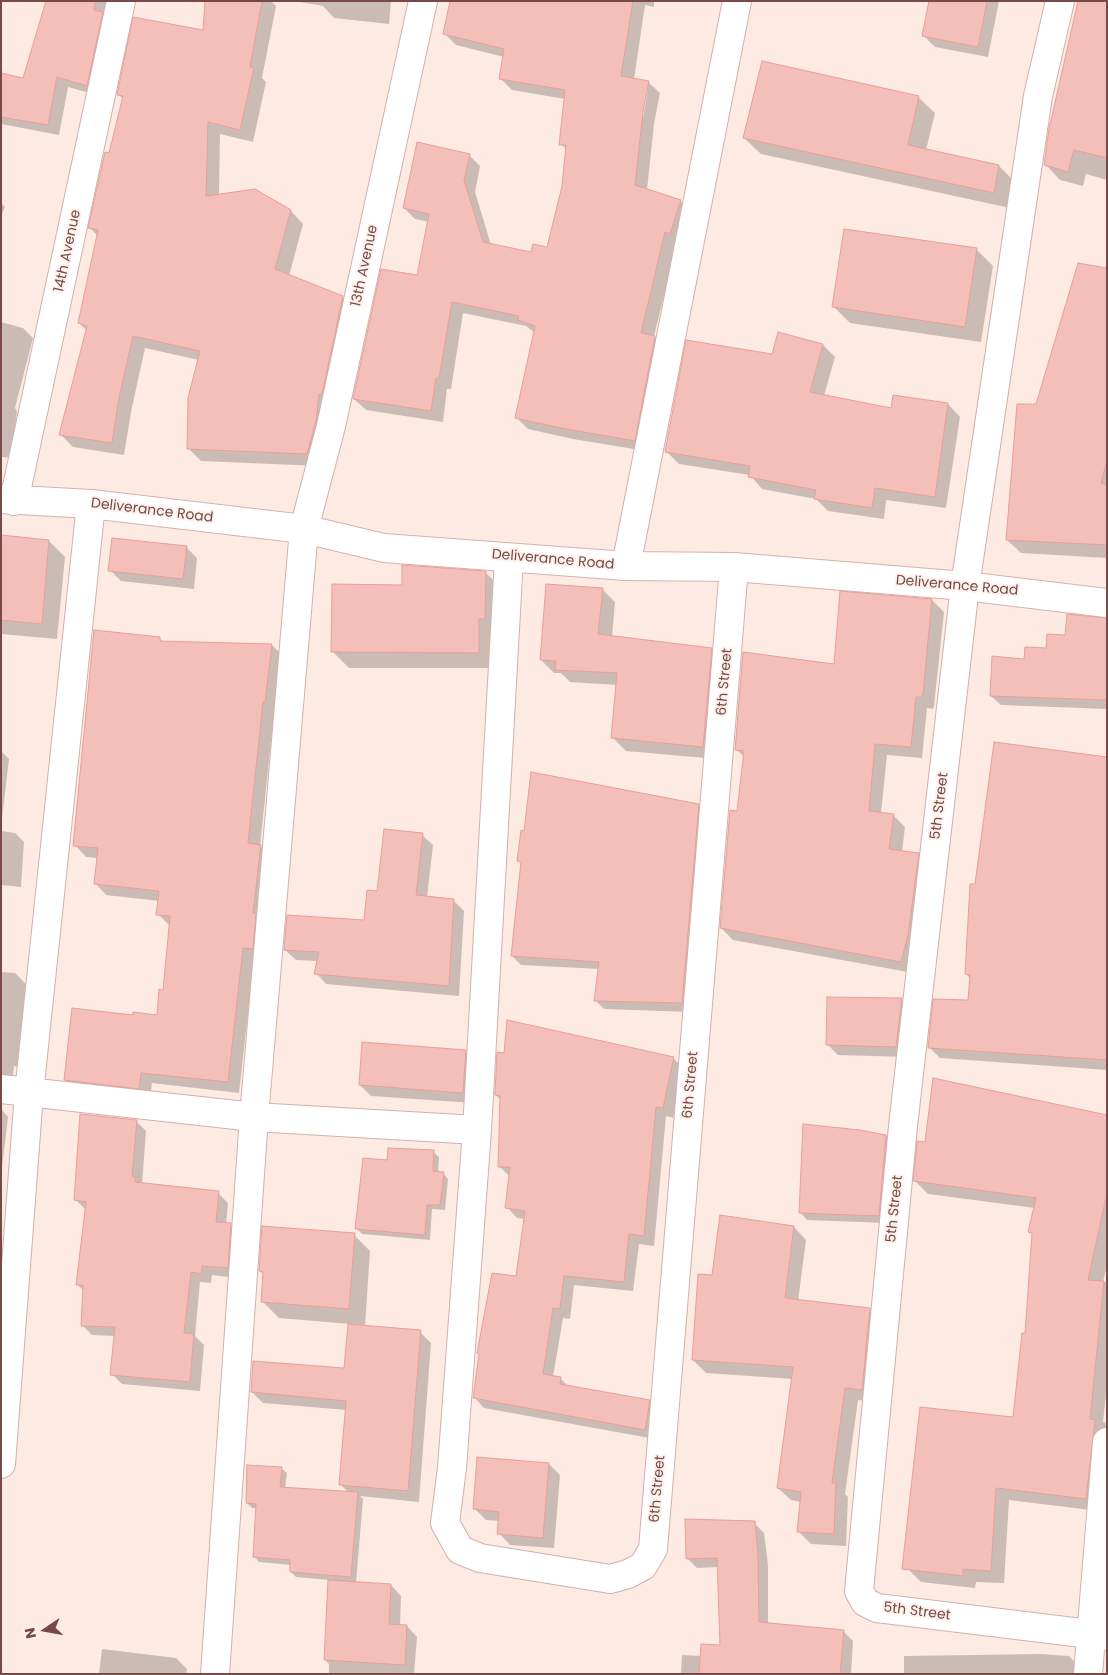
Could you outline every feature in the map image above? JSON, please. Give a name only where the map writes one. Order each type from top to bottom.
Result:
[{"type":"street","name":"14th Avenue","points":[[8,500],[121,1]]},
{"type":"street","name":"13th Avenue","points":[[215,1674],[254,1117],[304,529],[332,426],[423,1]]},
{"type":"street","points":[[626,566],[737,1]]},
{"type":"street","name":"5th Street","points":[[1060,1],[1038,96],[965,586],[903,1126],[859,1591],[865,1602],[877,1608],[1100,1635]]},
{"type":"street","name":"Deliverance Road","points":[[8,500],[91,504],[304,529],[384,548],[626,566],[734,567],[965,586],[1107,603]]},
{"type":"street","points":[[1,1464],[29,1093],[91,504]]},
{"type":"street","points":[[1,1089],[254,1117],[476,1130],[509,558]]},
{"type":"street","name":"6th Street","points":[[476,1130],[452,1468],[445,1523],[460,1550],[480,1558],[610,1579],[628,1574],[643,1566],[653,1549],[734,567]]},
{"type":"street","points":[[1088,1674],[1100,1635],[1107,1442]]},
{"type":"building","points":[[46,1],[95,1],[94,10],[103,12],[87,86],[57,77],[48,125],[1,117],[1,73],[23,78]]},
{"type":"building","points":[[205,1],[262,1],[250,67],[254,68],[240,130],[208,122],[206,196],[255,189],[291,210],[275,269],[343,296],[322,394],[319,394],[316,421],[307,454],[187,449],[188,398],[200,351],[133,336],[119,398],[112,443],[59,435],[87,326],[78,323],[98,230],[88,228],[105,152],[109,153],[123,96],[117,95],[133,17],[203,30]]},
{"type":"building","points":[[450,1],[633,1],[621,76],[649,81],[643,112],[635,185],[681,200],[670,234],[665,232],[641,333],[655,336],[635,441],[515,418],[535,326],[518,320],[519,316],[452,302],[439,378],[436,378],[431,411],[353,399],[381,269],[417,275],[429,214],[403,208],[417,142],[470,154],[464,180],[483,242],[531,252],[533,244],[547,247],[562,186],[566,145],[559,145],[565,90],[499,79],[504,49],[443,34]]},
{"type":"building","points":[[929,1],[987,1],[978,47],[922,36]]},
{"type":"building","points":[[1078,1],[1107,1],[1107,158],[1074,150],[1068,172],[1044,165],[1049,129]]},
{"type":"building","points":[[762,61],[919,96],[908,145],[999,165],[994,193],[743,138]]},
{"type":"building","points":[[844,229],[977,248],[965,327],[832,307]]},
{"type":"building","points":[[1078,263],[1107,268],[1107,460],[1101,483],[1107,485],[1107,545],[1006,540],[1017,404],[1036,404]]},
{"type":"building","points":[[778,332],[823,344],[810,392],[891,408],[893,395],[948,403],[935,497],[875,488],[872,508],[814,499],[816,490],[748,477],[750,466],[665,452],[686,340],[772,354]]},
{"type":"building","points":[[1,535],[49,540],[42,624],[1,620]]},
{"type":"building","points":[[112,538],[187,546],[183,579],[108,571]]},
{"type":"building","points":[[402,565],[486,571],[485,619],[479,619],[479,653],[331,652],[332,584],[402,585]]},
{"type":"building","points":[[546,584],[603,588],[598,634],[712,648],[703,747],[611,738],[617,673],[555,670],[556,661],[540,660]]},
{"type":"building","points":[[840,591],[932,599],[923,694],[921,697],[916,697],[911,747],[875,744],[869,811],[894,814],[889,849],[919,853],[908,935],[901,962],[720,928],[730,810],[737,811],[744,751],[735,750],[743,652],[834,664]]},
{"type":"building","points":[[1067,614],[1107,618],[1107,700],[990,696],[992,656],[1024,659],[1025,647],[1046,648],[1047,634],[1065,635]]},
{"type":"building","points":[[94,630],[160,637],[160,641],[272,644],[265,702],[263,702],[248,843],[261,845],[253,913],[256,913],[253,949],[243,948],[228,1082],[141,1073],[139,1089],[64,1080],[72,1008],[133,1015],[133,1012],[157,1015],[159,989],[163,990],[170,916],[156,915],[159,891],[94,884],[98,848],[73,846]]},
{"type":"building","points":[[994,742],[1107,757],[1107,1060],[928,1048],[933,999],[968,1000],[970,975],[965,974],[970,884],[975,884]]},
{"type":"building","points":[[531,772],[699,804],[682,1003],[594,1001],[599,962],[511,956],[521,862],[517,861],[521,830],[524,831]]},
{"type":"building","points":[[384,829],[423,833],[416,895],[454,899],[449,986],[314,974],[319,952],[284,950],[287,915],[364,920],[367,890],[377,891]]},
{"type":"building","points":[[827,997],[902,998],[896,1047],[826,1045]]},
{"type":"building","points":[[507,1020],[674,1057],[663,1108],[656,1107],[644,1236],[629,1234],[624,1282],[564,1276],[560,1309],[553,1308],[543,1374],[561,1377],[560,1384],[650,1400],[645,1430],[473,1398],[479,1354],[477,1353],[492,1273],[516,1276],[525,1211],[505,1208],[510,1167],[498,1167],[500,1096],[495,1095],[497,1052],[504,1053]]},
{"type":"building","points":[[362,1042],[466,1050],[463,1093],[359,1085]]},
{"type":"building","points":[[933,1078],[1107,1115],[1107,1193],[1088,1280],[1104,1281],[1090,1419],[1095,1420],[1086,1499],[996,1488],[991,1571],[963,1569],[963,1576],[902,1569],[920,1407],[1013,1417],[1022,1333],[1025,1333],[1032,1233],[1028,1232],[1036,1198],[913,1181],[917,1141],[925,1142]]},
{"type":"building","points":[[80,1114],[137,1120],[132,1176],[135,1177],[135,1182],[219,1191],[216,1222],[231,1223],[228,1268],[202,1266],[202,1274],[191,1272],[184,1333],[194,1334],[190,1382],[110,1375],[115,1327],[81,1326],[83,1285],[76,1285],[86,1202],[74,1200]]},
{"type":"building","points":[[803,1124],[860,1130],[886,1135],[879,1216],[799,1213]]},
{"type":"building","points":[[388,1148],[434,1150],[433,1171],[444,1172],[440,1205],[427,1205],[425,1235],[355,1229],[363,1158],[387,1160]]},
{"type":"building","points":[[720,1215],[794,1226],[785,1298],[870,1308],[862,1390],[845,1388],[832,1483],[836,1483],[834,1534],[797,1532],[801,1492],[777,1488],[793,1367],[692,1360],[698,1274],[712,1275]]},
{"type":"building","points":[[262,1226],[355,1233],[349,1309],[261,1302],[263,1272],[259,1271]]},
{"type":"building","points":[[348,1324],[421,1330],[408,1491],[339,1485],[346,1401],[251,1392],[253,1361],[344,1368]]},
{"type":"building","points":[[477,1457],[549,1463],[543,1538],[497,1534],[499,1512],[473,1509]]},
{"type":"building","points":[[247,1465],[282,1467],[280,1487],[358,1492],[351,1577],[290,1572],[290,1560],[253,1557],[256,1504],[246,1503]]},
{"type":"building","points":[[685,1519],[755,1521],[758,1554],[759,1622],[844,1630],[840,1674],[699,1674],[701,1644],[720,1645],[717,1558],[686,1559]]},
{"type":"building","points":[[328,1580],[391,1584],[389,1624],[407,1625],[405,1665],[324,1660]]}]
